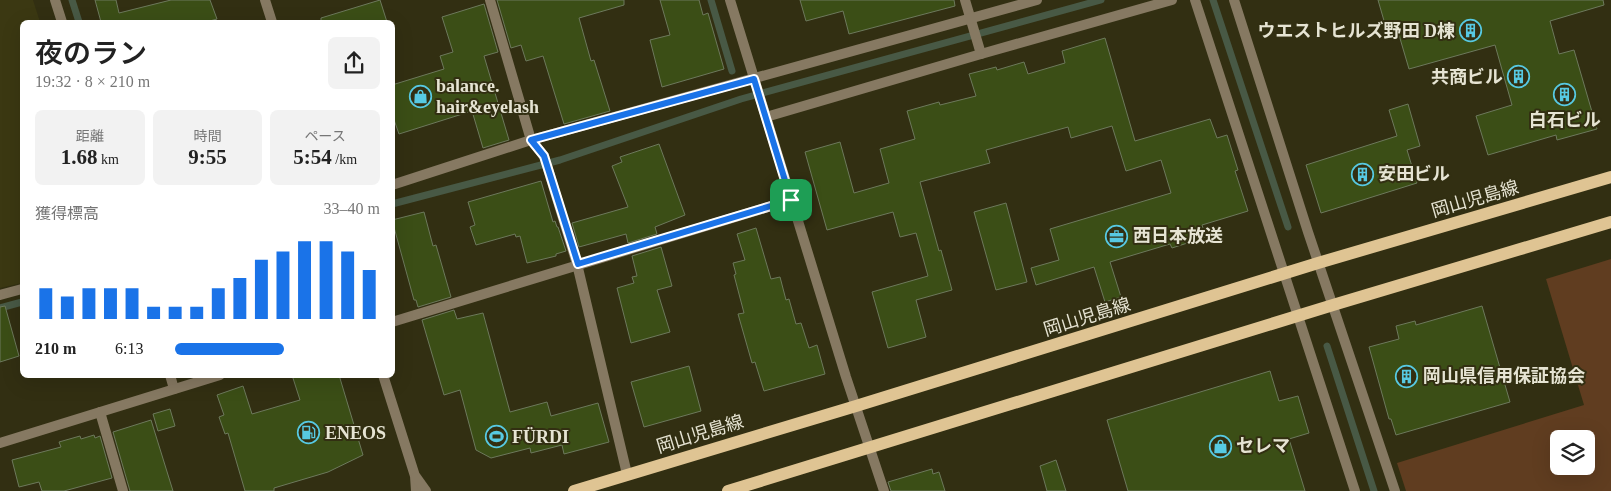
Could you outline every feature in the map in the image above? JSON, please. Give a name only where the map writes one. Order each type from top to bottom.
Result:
[{"type":"main road","name":"岡山児島線","points":[[574,491],[1318,263],[1611,178]]},
{"type":"main road","points":[[728,491],[1333,305],[1611,222]]},
{"type":"street","points":[[55,0],[61,20]]},
{"type":"street","points":[[265,0],[271,20]]},
{"type":"street","points":[[490,0],[531,140],[544,156],[578,264],[627,474]]},
{"type":"street","points":[[730,0],[791,200],[884,491]]},
{"type":"street","points":[[965,0],[981,54]]},
{"type":"street","points":[[395,184],[531,140],[755,83],[972,22],[1036,0]]},
{"type":"street","points":[[766,117],[1172,0]]},
{"type":"street","points":[[1195,0],[1355,491]]},
{"type":"street","points":[[1234,0],[1318,263],[1394,491]]},
{"type":"street","points":[[395,321],[791,200]]},
{"type":"street","points":[[0,295],[20,290]]},
{"type":"street","points":[[171,378],[174,389]]},
{"type":"street","points":[[0,443],[210,378]]},
{"type":"street","points":[[384,378],[415,476],[416,491]]},
{"type":"street","points":[[100,412],[123,491]]},
{"type":"street","points":[[415,476],[426,491]]},
{"type":"shaded area","points":[[0,0],[33,0],[39,20],[20,20],[20,283],[0,288]]},
{"type":"shaded area","points":[[1611,259],[1611,491],[1406,491],[1397,463],[1584,405],[1546,279]]},
{"type":"building","points":[[95,0],[116,0],[119,13],[171,0],[210,0],[217,19],[213,20],[100,20]]},
{"type":"building","points":[[380,0],[386,20],[321,20],[321,18]]},
{"type":"building","points":[[497,0],[624,0],[624,5],[579,18],[591,61],[594,60],[610,111],[564,124],[543,56],[526,61],[521,45],[511,48]]},
{"type":"building","points":[[660,0],[699,0],[703,15],[708,13],[724,69],[662,87],[650,40],[670,35]]},
{"type":"building","points":[[800,0],[954,0],[955,6],[849,34],[843,11],[806,21]]},
{"type":"building","points":[[1378,0],[1603,0],[1604,5],[1550,21],[1559,54],[1574,50],[1597,129],[1557,140],[1556,135],[1488,155],[1476,116],[1512,105],[1495,45],[1409,69],[1399,35],[1389,38]]},
{"type":"building","points":[[484,4],[498,52],[484,56],[509,140],[483,148],[472,111],[399,134],[395,123],[395,84],[444,69],[440,56],[453,52],[442,17]]},
{"type":"building","points":[[1105,38],[1135,141],[1210,119],[1217,138],[1227,135],[1238,170],[1235,171],[1248,211],[1202,225],[1206,237],[1172,248],[1170,244],[1110,262],[1121,297],[1105,302],[1094,267],[1036,285],[1031,268],[1059,260],[1050,229],[1171,193],[1161,160],[1126,171],[1112,126],[1071,138],[1068,127],[986,150],[990,163],[920,182],[952,290],[916,300],[926,337],[888,348],[872,292],[928,276],[916,233],[900,237],[893,212],[827,230],[805,152],[840,142],[854,193],[889,183],[880,149],[915,139],[907,111],[939,102],[940,105],[976,96],[969,74],[996,67],[997,70],[1024,62],[1028,74],[1065,63],[1062,51]]},
{"type":"building","name":"安田ビル","points":[[1408,104],[1420,146],[1407,150],[1417,183],[1321,213],[1306,165],[1397,136],[1389,110]]},
{"type":"building","points":[[659,144],[685,215],[655,227],[657,234],[628,243],[626,234],[579,247],[572,223],[628,207],[612,166],[622,162],[620,157]]},
{"type":"building","points":[[541,181],[553,222],[555,221],[558,227],[566,251],[556,254],[556,256],[527,263],[520,236],[516,237],[515,234],[476,245],[470,227],[475,225],[468,202]]},
{"type":"building","points":[[1006,203],[1027,282],[996,290],[974,212]]},
{"type":"building","points":[[424,212],[433,246],[436,245],[451,297],[418,307],[416,300],[414,300],[395,231],[395,219]]},
{"type":"building","points":[[756,228],[771,279],[780,277],[786,300],[789,299],[796,324],[801,323],[809,348],[817,345],[825,374],[764,391],[755,362],[752,363],[738,314],[744,313],[734,275],[736,274],[733,263],[745,260],[737,234]]},
{"type":"building","points":[[661,247],[672,286],[657,290],[670,332],[631,343],[617,288],[634,283],[632,277],[637,276],[632,256]]},
{"type":"building","points":[[5,306],[19,356],[0,362],[0,307]]},
{"type":"building","points":[[1482,306],[1510,402],[1396,435],[1391,419],[1389,419],[1369,347],[1399,339],[1396,326],[1415,321],[1416,325]]},
{"type":"building","points":[[454,310],[457,319],[483,313],[510,412],[547,402],[551,416],[598,403],[609,442],[564,454],[562,445],[531,453],[530,448],[491,458],[476,450],[460,390],[444,395],[422,320]]},
{"type":"building","points":[[689,366],[701,411],[644,427],[631,382]]},
{"type":"building","points":[[1270,371],[1279,401],[1298,396],[1309,433],[1289,439],[1305,491],[1128,491],[1107,420]]},
{"type":"building","points":[[293,378],[340,378],[363,455],[328,472],[274,488],[274,491],[245,491],[228,433],[225,434],[219,417],[224,415],[217,395],[243,386],[252,414],[300,400]]},
{"type":"building","points":[[170,409],[175,426],[158,431],[153,414]]},
{"type":"building","points":[[151,420],[173,491],[130,491],[113,432]]},
{"type":"building","points":[[94,435],[95,438],[100,436],[112,478],[64,491],[42,491],[39,482],[19,487],[12,460],[61,447],[59,442],[80,436],[81,439]]},
{"type":"building","points":[[1056,460],[1066,491],[1047,491],[1040,466]]},
{"type":"building","points":[[932,469],[933,474],[939,472],[945,491],[891,491],[888,482]]},
{"type":"waterway","points":[[72,0],[78,20]]},
{"type":"waterway","points":[[711,0],[732,71]]},
{"type":"waterway","points":[[395,203],[560,160],[741,99],[1101,0]]},
{"type":"waterway","points":[[1213,0],[1288,227]]},
{"type":"waterway","points":[[0,308],[20,303]]},
{"type":"waterway","points":[[1327,346],[1374,491]]},
{"type":"place","name":"ウエストヒルズ野田 D棟","points":[[1471,31]]},
{"type":"place","name":"共商ビル","points":[[1519,77]]},
{"type":"place","name":"白石ビル","points":[[1565,95]]},
{"type":"place","name":"balance. hair&eyelash","points":[[420,96]]},
{"type":"place","name":"安田ビル","points":[[1362,174]]},
{"type":"place","name":"西日本放送","points":[[1117,236]]},
{"type":"place","name":"岡山県信用保証協会","points":[[1407,376]]},
{"type":"place","name":"ENEOS","points":[[309,433]]},
{"type":"place","name":"FÜRDI","points":[[496,437]]},
{"type":"place","name":"セレマ","points":[[1220,446]]},
{"type":"route","points":[[754,79],[791,200],[578,264],[544,156],[531,140],[754,79]]}]
